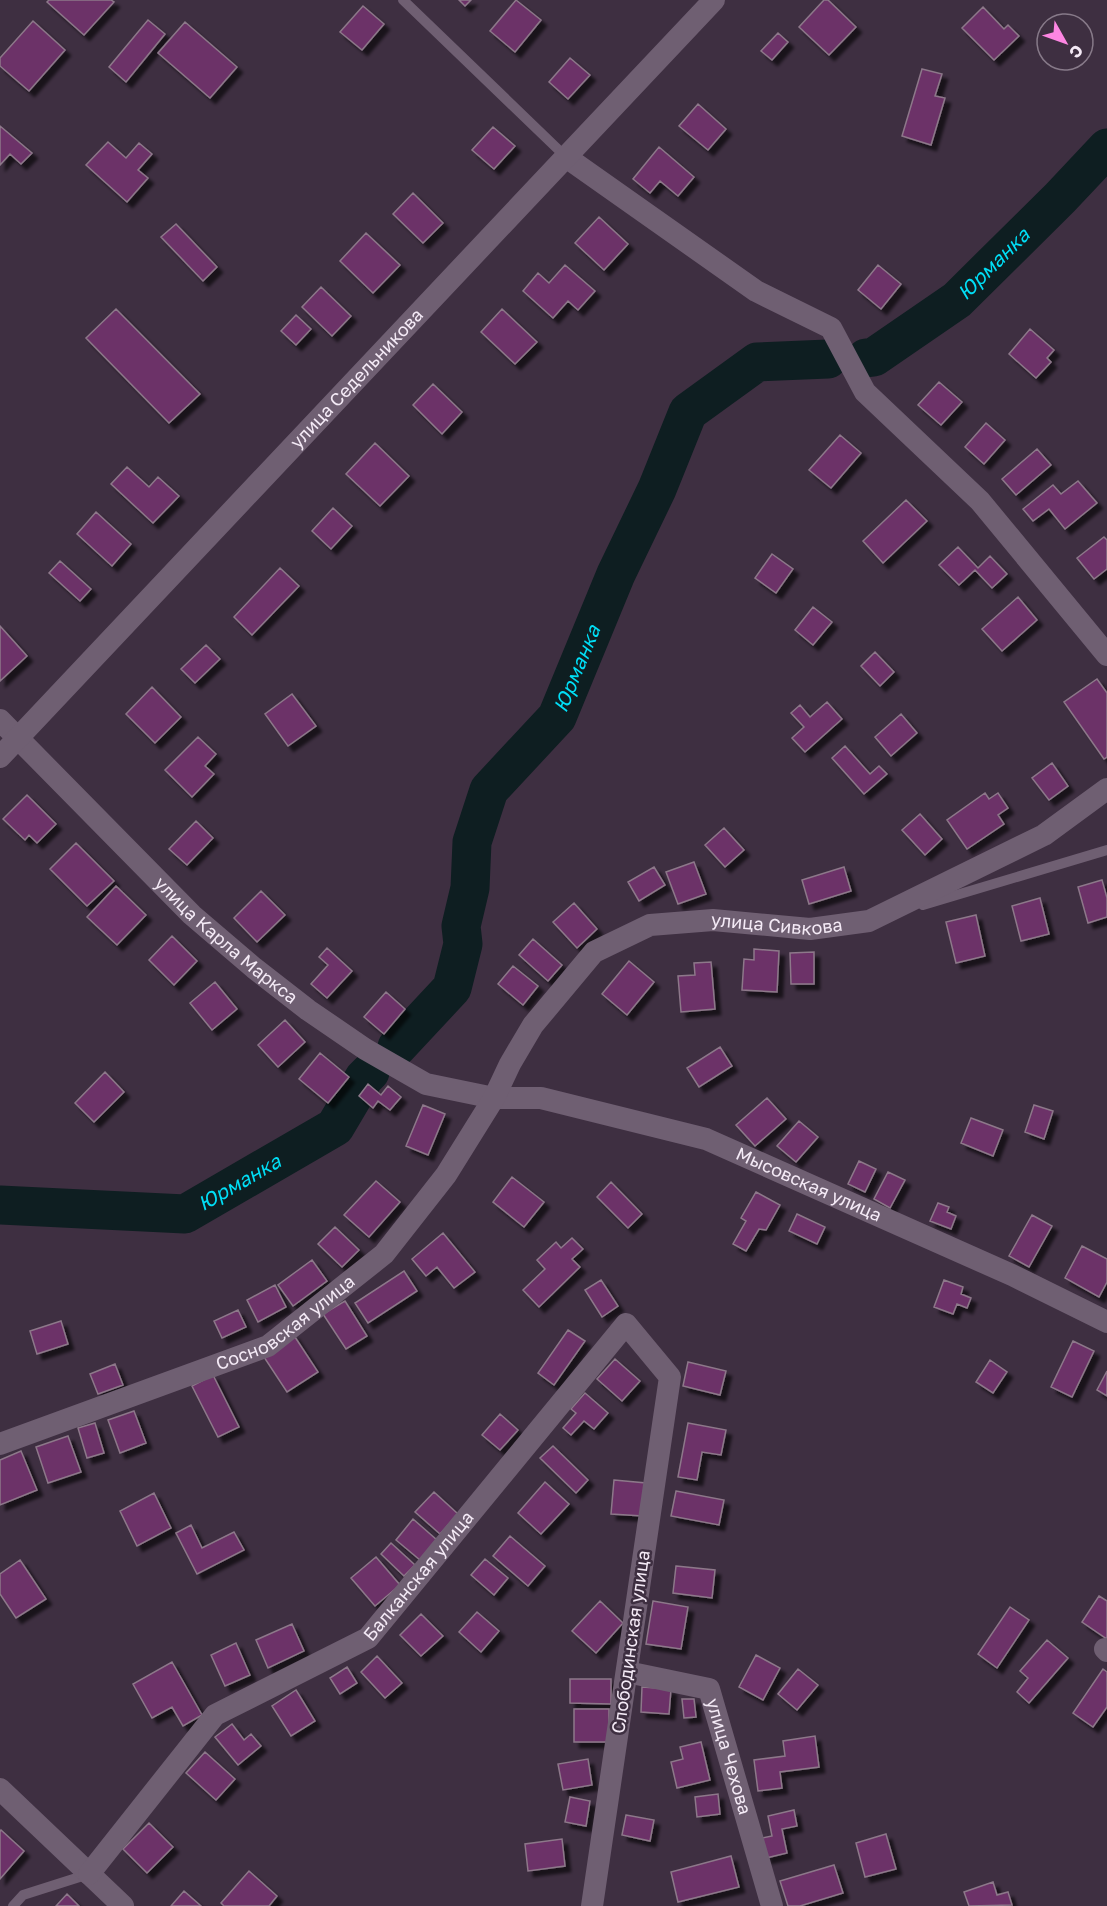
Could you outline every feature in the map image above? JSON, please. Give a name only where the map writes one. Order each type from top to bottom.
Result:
[{"type":"street","name":"улица Седельникова","points":[[0,757],[714,0]]},
{"type":"street","points":[[566,157],[756,291],[831,328],[865,392],[980,501],[1107,655]]},
{"type":"street","name":"улица Карла Маркса","points":[[0,720],[192,915],[308,1010],[365,1049],[426,1084],[494,1098]]},
{"type":"street","name":"улица Сивкова","points":[[494,1098],[510,1064],[533,1025],[594,952],[650,925],[713,920],[810,929],[869,921],[1044,835],[1107,789]]},
{"type":"street","name":"Мысовская улица","points":[[494,1098],[541,1098],[706,1139],[1012,1275],[1104,1313]]},
{"type":"street","name":"Сосновская улица","points":[[0,1444],[268,1346],[384,1254],[446,1175],[494,1098]]},
{"type":"street","name":"Балканская улица","points":[[89,1874],[215,1715],[368,1638],[626,1324],[670,1377]]},
{"type":"street","name":"Слободинская улица","points":[[592,1906],[670,1377]]},
{"type":"street","name":"улица Чехова","points":[[627,1672],[709,1689],[771,1906]]},
{"type":"street","points":[[0,1789],[123,1906]]},
{"type":"lane","points":[[403,0],[566,157]]},
{"type":"lane","points":[[869,921],[1107,850]]},
{"type":"lane","points":[[13,1906],[23,1895],[89,1874]]},
{"type":"building","points":[[49,0],[111,0],[114,2],[84,35],[47,2]]},
{"type":"building","points":[[459,0],[471,0],[465,6]]},
{"type":"building","points":[[516,0],[541,20],[515,52],[490,31]]},
{"type":"building","points":[[824,0],[828,0],[856,27],[829,55],[799,27]]},
{"type":"building","points":[[363,6],[384,24],[362,50],[340,32]]},
{"type":"building","points":[[983,7],[1004,29],[1008,25],[1019,36],[994,60],[962,28]]},
{"type":"building","points":[[148,20],[165,34],[126,82],[109,67]]},
{"type":"building","points":[[33,21],[65,50],[29,91],[0,66],[0,58]]},
{"type":"building","points":[[185,22],[237,67],[210,98],[158,53]]},
{"type":"building","points":[[778,33],[788,42],[772,60],[761,51]]},
{"type":"building","points":[[570,58],[590,75],[568,99],[549,82]]},
{"type":"building","points":[[922,69],[942,74],[935,96],[945,98],[931,145],[902,136]]},
{"type":"building","points":[[698,104],[726,129],[708,150],[679,126]]},
{"type":"building","points":[[0,126],[32,153],[21,164],[10,154],[0,165]]},
{"type":"building","points":[[493,127],[515,146],[494,169],[472,150]]},
{"type":"building","points":[[108,142],[126,158],[139,143],[152,154],[138,170],[148,178],[127,202],[86,165]]},
{"type":"building","points":[[659,147],[694,177],[678,196],[660,181],[650,193],[633,179]]},
{"type":"building","points":[[413,193],[443,223],[423,243],[393,214]]},
{"type":"building","points":[[599,217],[628,244],[604,270],[575,243]]},
{"type":"building","points":[[176,224],[217,267],[203,281],[161,237]]},
{"type":"building","points":[[366,233],[400,265],[373,293],[340,261]]},
{"type":"building","points":[[565,265],[595,291],[578,310],[568,301],[553,318],[523,291],[538,273],[549,283]]},
{"type":"building","points":[[878,265],[901,284],[881,309],[858,290]]},
{"type":"building","points":[[321,287],[351,316],[332,336],[302,307]]},
{"type":"building","points":[[116,309],[200,394],[169,423],[86,338]]},
{"type":"building","points":[[502,309],[537,342],[515,364],[481,332]]},
{"type":"building","points":[[296,315],[311,329],[296,345],[281,331]]},
{"type":"building","points":[[1030,329],[1054,350],[1047,358],[1051,362],[1036,378],[1009,354]]},
{"type":"building","points":[[939,382],[962,402],[941,425],[918,405]]},
{"type":"building","points":[[433,384],[462,412],[442,434],[413,405]]},
{"type":"building","points":[[986,423],[1005,440],[984,464],[965,447]]},
{"type":"building","points":[[840,435],[861,453],[831,488],[809,470]]},
{"type":"building","points":[[375,443],[409,476],[380,506],[346,474]]},
{"type":"building","points":[[1037,449],[1051,465],[1016,495],[1002,479]]},
{"type":"building","points":[[127,467],[149,487],[158,477],[179,496],[153,523],[111,484]]},
{"type":"building","points":[[1078,481],[1097,503],[1065,529],[1049,509],[1033,521],[1023,509],[1053,485],[1061,494]]},
{"type":"building","points":[[906,500],[927,521],[883,563],[863,541]]},
{"type":"building","points":[[333,508],[352,526],[331,549],[312,531]]},
{"type":"building","points":[[96,512],[131,544],[112,566],[77,534]]},
{"type":"building","points":[[1104,537],[1107,540],[1107,569],[1094,579],[1077,558]]},
{"type":"building","points":[[958,547],[978,568],[990,556],[1007,574],[992,588],[975,570],[959,585],[939,565]]},
{"type":"building","points":[[772,554],[793,569],[776,593],[755,578]]},
{"type":"building","points":[[60,561],[91,589],[80,601],[49,573]]},
{"type":"building","points":[[280,568],[299,586],[252,635],[234,617]]},
{"type":"building","points":[[1018,597],[1037,620],[1002,651],[982,629]]},
{"type":"building","points":[[813,607],[832,622],[813,645],[795,630]]},
{"type":"building","points":[[0,626],[27,656],[0,681]]},
{"type":"building","points":[[206,645],[220,659],[195,683],[181,669]]},
{"type":"building","points":[[875,652],[894,672],[880,686],[861,666]]},
{"type":"building","points":[[1097,679],[1107,693],[1107,757],[1104,759],[1064,702]]},
{"type":"building","points":[[152,687],[181,717],[155,743],[126,714]]},
{"type":"building","points":[[292,694],[316,726],[288,746],[265,714]]},
{"type":"building","points":[[827,702],[842,719],[805,752],[792,738],[804,727],[791,713],[800,705],[810,717]]},
{"type":"building","points":[[901,714],[917,733],[891,756],[875,737]]},
{"type":"building","points":[[198,737],[216,754],[205,766],[214,774],[192,797],[165,770]]},
{"type":"building","points":[[845,746],[870,774],[879,766],[887,774],[864,794],[832,758]]},
{"type":"building","points":[[1052,763],[1068,786],[1049,800],[1032,778]]},
{"type":"building","points":[[985,793],[989,799],[998,793],[1008,808],[998,815],[1004,824],[967,849],[947,820]]},
{"type":"building","points":[[27,795],[56,824],[37,843],[29,835],[25,840],[3,819]]},
{"type":"building","points":[[920,814],[942,839],[925,855],[902,830]]},
{"type":"building","points":[[196,821],[213,838],[187,865],[169,849]]},
{"type":"building","points":[[724,828],[744,850],[725,867],[705,845]]},
{"type":"building","points":[[76,843],[114,881],[87,906],[50,869]]},
{"type":"building","points":[[694,862],[706,894],[678,904],[666,872]]},
{"type":"building","points":[[654,867],[665,885],[639,901],[628,882]]},
{"type":"building","points":[[844,867],[851,891],[809,904],[802,880]]},
{"type":"building","points":[[1102,880],[1107,898],[1107,917],[1088,923],[1078,887]]},
{"type":"building","points":[[116,886],[146,915],[117,945],[87,917]]},
{"type":"building","points":[[261,891],[285,915],[257,942],[234,918]]},
{"type":"building","points":[[1040,898],[1049,934],[1021,941],[1012,906]]},
{"type":"building","points":[[574,903],[597,929],[577,948],[553,922]]},
{"type":"building","points":[[976,915],[985,956],[956,963],[946,922]]},
{"type":"building","points":[[172,936],[197,961],[174,985],[149,960]]},
{"type":"building","points":[[533,939],[562,965],[548,981],[519,955]]},
{"type":"building","points":[[327,948],[352,971],[327,998],[311,984],[328,965],[319,957]]},
{"type":"building","points":[[754,949],[779,951],[777,992],[742,990],[744,959],[754,960]]},
{"type":"building","points":[[814,952],[814,984],[791,984],[790,953]]},
{"type":"building","points":[[629,961],[654,982],[627,1015],[602,994]]},
{"type":"building","points":[[711,962],[715,1009],[681,1012],[678,976],[695,975],[694,963]]},
{"type":"building","points":[[513,966],[538,986],[523,1005],[498,984]]},
{"type":"building","points":[[215,982],[237,1009],[212,1030],[190,1003]]},
{"type":"building","points":[[386,992],[405,1009],[384,1034],[364,1017]]},
{"type":"building","points":[[285,1020],[305,1042],[278,1067],[258,1045]]},
{"type":"building","points":[[720,1047],[732,1066],[699,1087],[687,1068]]},
{"type":"building","points":[[320,1053],[349,1077],[328,1103],[299,1079]]},
{"type":"building","points":[[105,1072],[124,1092],[94,1122],[75,1103]]},
{"type":"building","points":[[368,1084],[381,1095],[388,1086],[401,1097],[390,1110],[378,1101],[373,1108],[359,1096]]},
{"type":"building","points":[[767,1098],[786,1119],[755,1146],[736,1125]]},
{"type":"building","points":[[423,1105],[445,1114],[428,1155],[406,1146]]},
{"type":"building","points":[[1034,1105],[1053,1111],[1044,1139],[1025,1132]]},
{"type":"building","points":[[971,1118],[1003,1130],[993,1156],[961,1143]]},
{"type":"building","points":[[799,1121],[818,1137],[796,1162],[777,1146]]},
{"type":"building","points":[[859,1161],[876,1169],[865,1192],[848,1184]]},
{"type":"building","points":[[888,1172],[905,1180],[890,1208],[874,1199]]},
{"type":"building","points":[[512,1177],[544,1202],[524,1227],[493,1202]]},
{"type":"building","points":[[376,1181],[400,1202],[369,1237],[344,1215]]},
{"type":"building","points":[[611,1182],[642,1214],[628,1228],[597,1197]]},
{"type":"building","points":[[756,1192],[780,1205],[766,1230],[759,1229],[746,1251],[733,1244],[746,1221],[741,1218]]},
{"type":"building","points":[[938,1203],[949,1207],[947,1212],[956,1216],[951,1229],[930,1221]]},
{"type":"building","points":[[797,1214],[825,1227],[817,1244],[789,1231]]},
{"type":"building","points":[[1032,1215],[1052,1226],[1029,1267],[1009,1256]]},
{"type":"building","points":[[335,1227],[359,1250],[342,1267],[318,1244]]},
{"type":"building","points":[[443,1233],[475,1272],[454,1288],[437,1267],[426,1276],[412,1259]]},
{"type":"building","points":[[572,1238],[583,1249],[572,1259],[580,1267],[539,1307],[523,1290],[545,1269],[537,1260],[556,1242],[561,1248]]},
{"type":"building","points":[[1082,1246],[1107,1259],[1107,1282],[1099,1297],[1065,1278]]},
{"type":"building","points":[[312,1260],[327,1281],[293,1306],[278,1285]]},
{"type":"building","points":[[404,1271],[417,1291],[368,1323],[355,1303]]},
{"type":"building","points":[[601,1280],[618,1306],[602,1317],[585,1290]]},
{"type":"building","points":[[944,1280],[963,1287],[961,1294],[971,1298],[967,1308],[957,1304],[953,1314],[934,1307]]},
{"type":"building","points":[[275,1285],[286,1307],[258,1322],[247,1300]]},
{"type":"building","points":[[345,1301],[367,1336],[346,1349],[323,1314]]},
{"type":"building","points":[[238,1310],[246,1327],[222,1338],[214,1321]]},
{"type":"building","points":[[61,1321],[68,1344],[37,1354],[30,1331]]},
{"type":"building","points":[[568,1330],[585,1341],[554,1385],[538,1373]]},
{"type":"building","points":[[293,1334],[318,1372],[287,1392],[262,1354]]},
{"type":"building","points":[[1073,1341],[1094,1351],[1072,1397],[1051,1387]]},
{"type":"building","points":[[615,1359],[640,1381],[622,1401],[597,1379]]},
{"type":"building","points":[[990,1360],[1007,1372],[993,1393],[976,1382]]},
{"type":"building","points":[[688,1362],[726,1371],[720,1395],[683,1386]]},
{"type":"building","points":[[115,1364],[123,1385],[98,1394],[90,1374]]},
{"type":"building","points":[[1107,1371],[1107,1396],[1097,1390]]},
{"type":"building","points":[[213,1375],[239,1427],[218,1437],[192,1386]]},
{"type":"building","points":[[585,1393],[608,1413],[594,1429],[584,1421],[571,1435],[563,1428],[576,1413],[571,1409]]},
{"type":"building","points":[[134,1411],[146,1443],[120,1453],[108,1420]]},
{"type":"building","points":[[500,1414],[518,1430],[500,1450],[482,1435]]},
{"type":"building","points":[[95,1423],[104,1453],[87,1458],[78,1428]]},
{"type":"building","points":[[688,1423],[726,1430],[721,1455],[702,1452],[697,1480],[678,1477]]},
{"type":"building","points":[[68,1436],[81,1472],[48,1483],[36,1447]]},
{"type":"building","points":[[553,1446],[588,1480],[576,1493],[540,1458]]},
{"type":"building","points":[[21,1451],[37,1490],[0,1505],[0,1460]]},
{"type":"building","points":[[614,1480],[646,1483],[643,1516],[611,1514]]},
{"type":"building","points":[[545,1482],[569,1504],[541,1534],[518,1513]]},
{"type":"building","points":[[676,1491],[724,1500],[719,1525],[671,1516]]},
{"type":"building","points":[[434,1492],[458,1514],[440,1534],[415,1512]]},
{"type":"building","points":[[154,1493],[171,1528],[137,1546],[120,1511]]},
{"type":"building","points":[[413,1519],[437,1540],[420,1560],[396,1540]]},
{"type":"building","points":[[191,1525],[202,1548],[234,1532],[244,1550],[197,1574],[176,1533]]},
{"type":"building","points":[[510,1536],[545,1566],[528,1586],[493,1556]]},
{"type":"building","points":[[391,1543],[415,1565],[404,1576],[381,1554]]},
{"type":"building","points":[[376,1557],[400,1585],[375,1606],[351,1578]]},
{"type":"building","points":[[485,1559],[508,1578],[494,1595],[471,1575]]},
{"type":"building","points":[[20,1560],[46,1599],[16,1618],[0,1594],[0,1574]]},
{"type":"building","points":[[676,1566],[715,1570],[712,1598],[673,1593]]},
{"type":"building","points":[[1099,1596],[1107,1601],[1107,1639],[1082,1622]]},
{"type":"building","points":[[600,1601],[623,1623],[596,1653],[572,1631]]},
{"type":"building","points":[[653,1601],[688,1607],[681,1649],[646,1644]]},
{"type":"building","points":[[1010,1607],[1029,1620],[997,1668],[978,1654]]},
{"type":"building","points":[[477,1612],[499,1631],[481,1652],[459,1632]]},
{"type":"building","points":[[421,1614],[443,1636],[421,1656],[400,1635]]},
{"type":"building","points":[[292,1624],[304,1651],[268,1668],[256,1640]]},
{"type":"building","points":[[1047,1640],[1068,1658],[1029,1703],[1017,1692],[1028,1678],[1020,1671]]},
{"type":"building","points":[[236,1643],[250,1675],[225,1686],[211,1655]]},
{"type":"building","points":[[756,1655],[780,1668],[763,1700],[739,1687]]},
{"type":"building","points":[[377,1656],[402,1683],[385,1698],[361,1672]]},
{"type":"building","points":[[172,1662],[202,1715],[183,1726],[172,1707],[152,1718],[133,1684]]},
{"type":"building","points":[[347,1667],[357,1683],[340,1694],[330,1678]]},
{"type":"building","points":[[798,1669],[818,1685],[797,1710],[778,1694]]},
{"type":"building","points":[[1103,1669],[1107,1672],[1107,1707],[1093,1727],[1073,1713]]},
{"type":"building","points":[[570,1679],[611,1679],[611,1704],[570,1703]]},
{"type":"building","points":[[642,1687],[671,1689],[669,1714],[641,1712]]},
{"type":"building","points":[[296,1690],[315,1721],[291,1736],[272,1706]]},
{"type":"building","points":[[682,1699],[694,1699],[696,1717],[684,1718]]},
{"type":"building","points":[[574,1709],[609,1709],[609,1742],[574,1742]]},
{"type":"building","points":[[232,1724],[244,1740],[251,1734],[261,1746],[238,1765],[215,1737]]},
{"type":"building","points":[[815,1736],[819,1767],[780,1772],[782,1788],[758,1791],[754,1760],[785,1756],[783,1741]]},
{"type":"building","points":[[701,1742],[710,1780],[677,1788],[671,1762],[683,1759],[680,1747]]},
{"type":"building","points":[[205,1752],[235,1779],[216,1800],[186,1773]]},
{"type":"building","points":[[588,1759],[592,1785],[563,1790],[558,1764]]},
{"type":"building","points":[[718,1794],[720,1814],[697,1817],[695,1797]]},
{"type":"building","points":[[570,1797],[590,1801],[586,1826],[565,1822]]},
{"type":"building","points":[[794,1810],[797,1826],[782,1829],[787,1853],[766,1858],[762,1838],[772,1836],[768,1816]]},
{"type":"building","points":[[626,1815],[654,1820],[650,1841],[622,1835]]},
{"type":"building","points":[[149,1823],[173,1847],[147,1873],[123,1849]]},
{"type":"building","points":[[1,1830],[24,1851],[0,1879],[0,1832]]},
{"type":"building","points":[[886,1834],[896,1869],[865,1877],[856,1843]]},
{"type":"building","points":[[562,1839],[565,1866],[528,1871],[525,1844]]},
{"type":"building","points":[[731,1856],[739,1887],[678,1902],[671,1872]]},
{"type":"building","points":[[834,1865],[843,1893],[800,1906],[788,1906],[780,1881]]},
{"type":"building","points":[[249,1871],[277,1896],[269,1906],[224,1906],[221,1903]]},
{"type":"building","points":[[993,1882],[997,1895],[1008,1892],[1012,1905],[969,1906],[964,1892]]},
{"type":"building","points":[[184,1891],[201,1906],[171,1906]]},
{"type":"building","points":[[67,1894],[79,1906],[56,1906]]},
{"type":"waterway","name":"Юрманка","points":[[866,358],[874,357],[957,300],[1107,148]]},
{"type":"waterway","name":"Юрманка","points":[[397,1047],[452,988],[463,944],[461,926],[470,888],[472,842],[489,790],[557,717],[616,574],[657,489],[688,412],[757,362],[828,359]]},
{"type":"waterway","name":"Юрманка","points":[[0,1205],[185,1214],[335,1127],[364,1078],[370,1072]]}]
